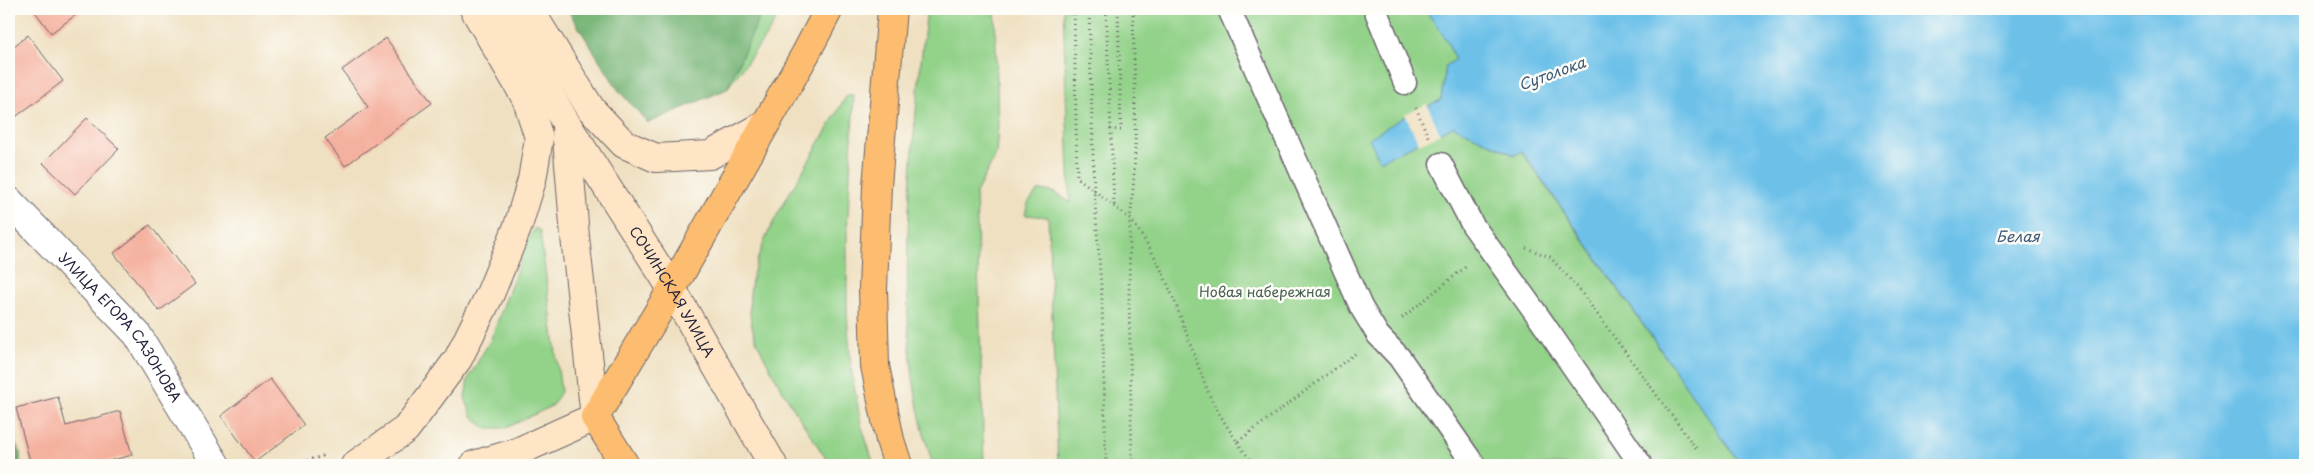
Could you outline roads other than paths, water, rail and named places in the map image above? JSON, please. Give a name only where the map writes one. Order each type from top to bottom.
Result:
[{"type":"main road","points":[[355,465],[406,429],[458,359],[508,252],[532,180],[539,138],[527,100],[474,9]]},
{"type":"main road","name":"СОЧИНСКАЯ УЛИЦА","points":[[500,9],[566,123],[672,289],[773,465]]},
{"type":"main road","points":[[529,9],[591,109],[624,144],[656,158],[710,155],[763,126]]},
{"type":"main road","points":[[474,465],[515,453],[595,417],[672,289],[829,9]]},
{"type":"main road","points":[[892,9],[877,186],[873,290],[875,366],[890,440],[898,465]]},
{"type":"main road","name":"СОЧИНСКАЯ УЛИЦА","points":[[566,123],[575,237],[595,417],[625,465]]},
{"type":"street","points":[[1229,9],[1361,307],[1378,335],[1399,357],[1474,465]]},
{"type":"street","points":[[1375,9],[1405,84]]},
{"type":"street","points":[[1441,164],[1472,224],[1641,465]]},
{"type":"street","name":"УЛИЦА ЕГОРА САЗОНОВА","points":[[9,201],[137,334],[216,465]]},
{"type":"water","name":"Белая","points":[[1425,9],[2305,9],[2305,465],[1741,465],[1522,151],[1515,155],[1453,126],[1380,161],[1369,138],[1406,116],[1441,100],[1446,66],[1455,60],[1447,41]]},
{"type":"water label","name":"Сутолока","points":[[1552,74]]},
{"type":"park label","name":"Новая набережная","points":[[1265,292]]}]
